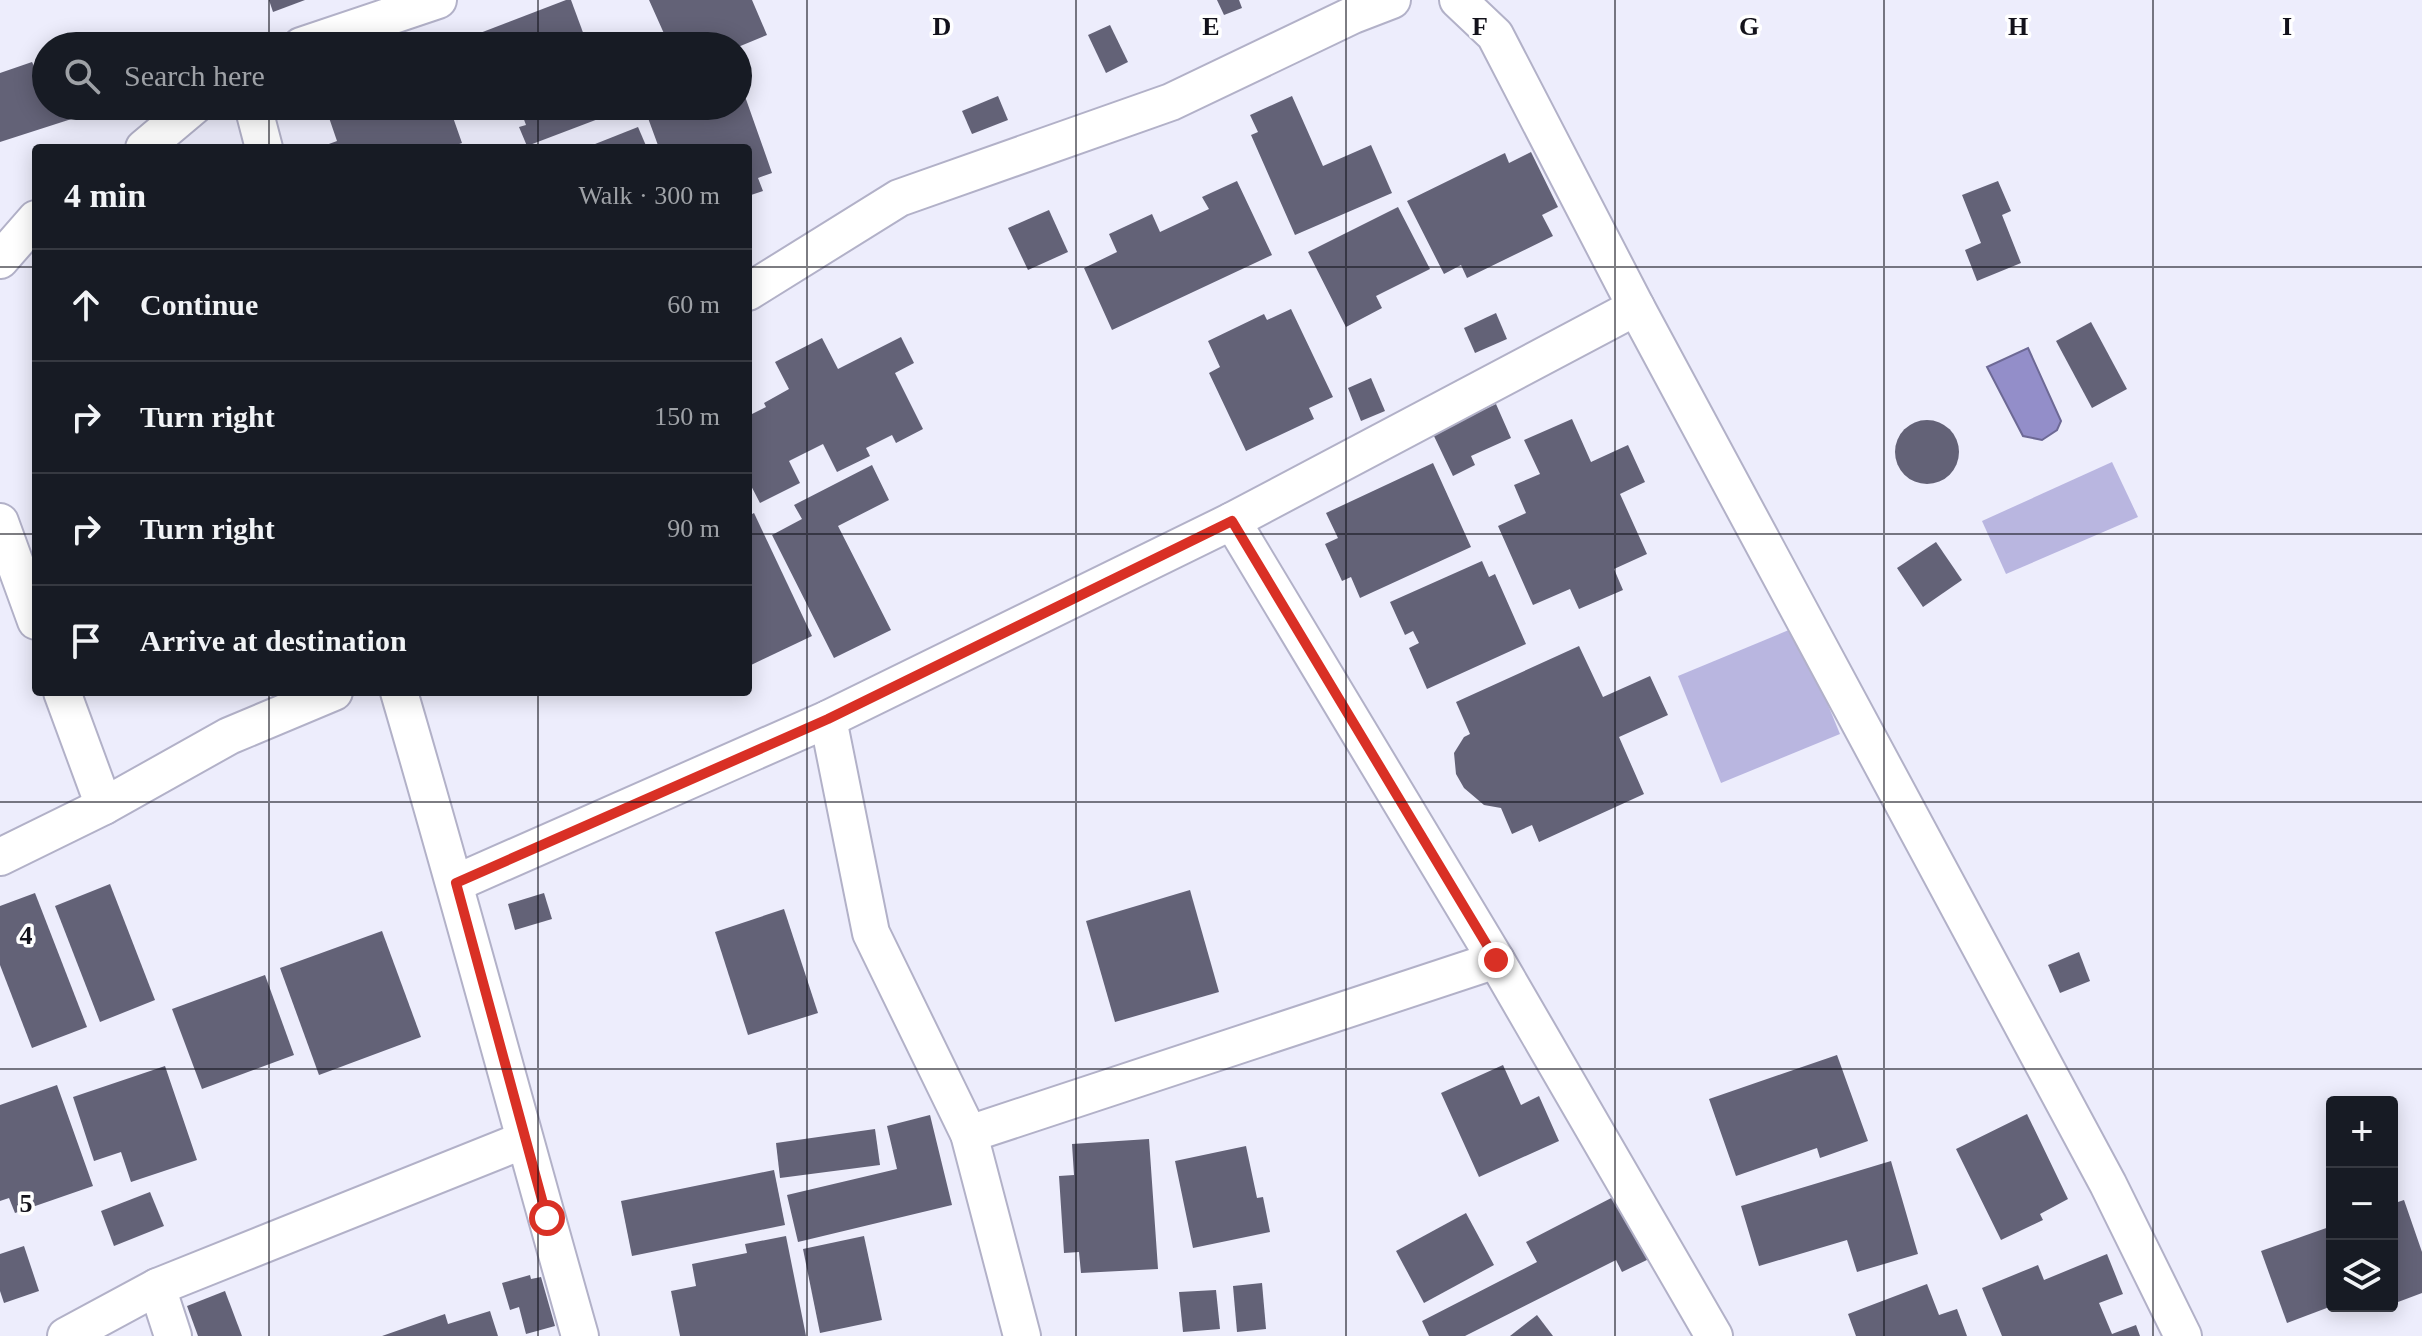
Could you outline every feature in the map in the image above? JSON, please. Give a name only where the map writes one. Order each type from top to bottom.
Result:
[{"type":"street","points":[[343,32],[438,0]]},
{"type":"street","points":[[752,290],[899,198],[1171,102],[1353,15],[1392,0]]},
{"type":"street","points":[[1458,0],[1495,35],[1636,307],[2100,1170],[2183,1336]]},
{"type":"street","points":[[149,144],[177,120]]},
{"type":"street","points":[[257,120],[263,144]]},
{"type":"street","points":[[0,260],[32,224]]},
{"type":"street","points":[[456,883],[828,719],[1232,521],[1636,307]]},
{"type":"street","points":[[1232,521],[1496,960],[1714,1336]]},
{"type":"street","points":[[0,522],[32,610]]},
{"type":"street","points":[[63,696],[104,806]]},
{"type":"street","points":[[0,857],[104,806],[229,736],[324,696]]},
{"type":"street","points":[[400,696],[456,883],[580,1336]]},
{"type":"street","points":[[828,719],[871,933],[969,1134],[1022,1336]]},
{"type":"street","points":[[969,1134],[1496,960]]},
{"type":"street","points":[[66,1336],[157,1287],[524,1140]]},
{"type":"street","points":[[157,1287],[173,1336]]},
{"type":"shaded area","points":[[2028,348],[2061,421],[2057,430],[2042,440],[2023,436],[1987,367]]},
{"type":"shaded area","points":[[2112,462],[2138,517],[2006,574],[1982,521]]},
{"type":"shaded area","points":[[1796,627],[1840,734],[1721,783],[1678,676]]},
{"type":"building","points":[[269,0],[305,0],[273,12]]},
{"type":"building","points":[[571,0],[583,32],[483,32]]},
{"type":"building","points":[[649,0],[752,0],[767,35],[752,41],[752,32],[663,32]]},
{"type":"building","points":[[1217,0],[1239,0],[1242,8],[1224,15]]},
{"type":"building","points":[[1110,25],[1128,62],[1106,73],[1088,35]]},
{"type":"building","points":[[32,62],[32,120],[68,120],[0,142],[0,73]]},
{"type":"building","points":[[998,96],[1008,120],[972,134],[962,111]]},
{"type":"building","points":[[1292,96],[1323,166],[1371,145],[1392,193],[1295,235],[1251,135],[1258,132],[1250,115]]},
{"type":"building","points":[[752,116],[772,173],[758,178],[763,191],[752,195],[752,144],[658,144],[649,120],[752,120]]},
{"type":"building","points":[[330,120],[454,120],[462,143],[329,144],[337,141]]},
{"type":"building","points":[[524,120],[596,120],[532,144],[526,144],[519,127],[526,125]]},
{"type":"building","points":[[638,127],[645,144],[595,144]]},
{"type":"building","points":[[1531,152],[1558,207],[1542,215],[1553,236],[1467,278],[1461,265],[1444,274],[1407,201],[1505,153],[1509,163]]},
{"type":"building","points":[[1237,181],[1272,255],[1112,330],[1084,268],[1117,252],[1109,234],[1152,214],[1160,232],[1209,209],[1202,197]]},
{"type":"building","points":[[1998,181],[2011,211],[2002,215],[2021,263],[1977,281],[1965,250],[1981,243],[1962,195]]},
{"type":"building","points":[[1398,207],[1430,269],[1376,296],[1382,308],[1346,327],[1308,252]]},
{"type":"building","points":[[1049,210],[1068,252],[1028,270],[1008,228]]},
{"type":"building","points":[[1291,309],[1333,397],[1309,408],[1314,419],[1246,451],[1209,373],[1220,367],[1208,341],[1264,314],[1267,320]]},
{"type":"building","points":[[1496,313],[1507,339],[1475,353],[1464,328]]},
{"type":"building","points":[[2091,322],[2127,389],[2092,408],[2056,341]]},
{"type":"building","points":[[901,337],[914,363],[895,373],[923,429],[896,443],[892,435],[866,448],[870,456],[837,472],[823,444],[789,461],[800,483],[760,503],[752,488],[752,414],[789,389],[775,362],[822,338],[838,369]]},
{"type":"building","points":[[1371,378],[1385,411],[1361,421],[1348,388]]},
{"type":"building","points":[[1496,404],[1511,438],[1471,456],[1475,465],[1453,476],[1433,434]]},
{"type":"building","points":[[1572,419],[1591,462],[1628,445],[1645,482],[1620,494],[1647,554],[1614,569],[1623,590],[1579,609],[1570,589],[1533,605],[1498,526],[1526,513],[1514,485],[1540,474],[1524,440]]},
{"type":"building","points":[[1927,420],[1945,426],[1953,434],[1959,452],[1953,470],[1945,478],[1927,484],[1909,478],[1901,470],[1895,452],[1901,434],[1909,426]]},
{"type":"building","points":[[1433,463],[1471,547],[1360,598],[1351,577],[1342,581],[1325,544],[1338,538],[1326,513]]},
{"type":"building","points":[[872,465],[889,500],[838,526],[891,630],[834,658],[772,535],[802,519],[794,505]]},
{"type":"building","points":[[752,514],[812,636],[752,665]]},
{"type":"building","points":[[1936,542],[1962,580],[1923,607],[1897,568]]},
{"type":"building","points":[[1482,561],[1489,577],[1495,574],[1526,644],[1427,689],[1409,648],[1419,643],[1413,631],[1405,635],[1390,602]]},
{"type":"building","points":[[1579,646],[1603,697],[1650,676],[1668,715],[1619,737],[1644,794],[1539,842],[1532,825],[1512,834],[1501,808],[1484,805],[1464,788],[1456,774],[1454,753],[1464,737],[1470,734],[1456,702]]},
{"type":"building","points":[[110,884],[155,1000],[100,1022],[55,906]]},
{"type":"building","points":[[1190,890],[1219,992],[1115,1022],[1086,921]]},
{"type":"building","points":[[35,893],[87,1027],[32,1048],[0,965],[0,906]]},
{"type":"building","points":[[544,893],[552,919],[515,930],[508,904]]},
{"type":"building","points":[[784,909],[818,1013],[748,1035],[715,932]]},
{"type":"building","points":[[382,931],[421,1037],[319,1075],[280,968]]},
{"type":"building","points":[[2079,952],[2090,981],[2060,993],[2048,965]]},
{"type":"building","points":[[265,975],[294,1055],[202,1089],[172,1009]]},
{"type":"building","points":[[1837,1055],[1868,1141],[1820,1158],[1817,1148],[1736,1176],[1709,1099]]},
{"type":"building","points":[[1503,1065],[1521,1105],[1539,1096],[1559,1141],[1479,1177],[1441,1093]]},
{"type":"building","points":[[165,1066],[197,1160],[131,1182],[121,1152],[94,1161],[73,1097]]},
{"type":"building","points":[[57,1085],[93,1186],[15,1213],[9,1198],[0,1201],[0,1105]]},
{"type":"building","points":[[2027,1114],[2068,1199],[2040,1214],[2043,1220],[2001,1240],[1956,1149]]},
{"type":"building","points":[[930,1115],[952,1205],[798,1242],[787,1195],[897,1169],[887,1126]]},
{"type":"building","points":[[875,1129],[880,1165],[780,1178],[776,1143]]},
{"type":"building","points":[[1149,1139],[1158,1269],[1081,1273],[1079,1252],[1064,1253],[1059,1176],[1074,1175],[1072,1144]]},
{"type":"building","points":[[1246,1146],[1257,1198],[1263,1197],[1270,1232],[1193,1248],[1175,1161]]},
{"type":"building","points":[[1891,1161],[1918,1254],[1857,1272],[1847,1240],[1759,1266],[1741,1206]]},
{"type":"building","points":[[774,1170],[785,1225],[632,1256],[621,1201]]},
{"type":"building","points":[[150,1192],[164,1226],[114,1246],[101,1211]]},
{"type":"building","points":[[1619,1194],[1651,1258],[1622,1272],[1616,1260],[1465,1336],[1429,1336],[1422,1321],[1537,1262],[1526,1242]]},
{"type":"building","points":[[2404,1200],[2422,1252],[2422,1293],[2398,1302],[2398,1240],[2398,1202]]},
{"type":"building","points":[[1466,1213],[1494,1265],[1424,1303],[1396,1251]]},
{"type":"building","points":[[2326,1228],[2326,1308],[2287,1323],[2261,1251]]},
{"type":"building","points":[[786,1236],[806,1336],[680,1336],[671,1291],[696,1286],[692,1264],[747,1253],[745,1244]]},
{"type":"building","points":[[864,1236],[882,1320],[820,1333],[803,1249]]},
{"type":"building","points":[[24,1246],[39,1291],[4,1303],[0,1291],[0,1254]]},
{"type":"building","points":[[2107,1254],[2123,1294],[2099,1303],[2112,1334],[2136,1325],[2140,1336],[2002,1336],[1982,1288],[2038,1265],[2044,1280]]},
{"type":"building","points":[[530,1275],[531,1279],[541,1277],[555,1326],[526,1334],[519,1307],[510,1310],[502,1283]]},
{"type":"building","points":[[1262,1283],[1266,1329],[1237,1332],[1233,1286]]},
{"type":"building","points":[[1927,1284],[1939,1315],[1957,1309],[1967,1336],[1856,1336],[1848,1314]]},
{"type":"building","points":[[1216,1290],[1220,1329],[1183,1332],[1179,1292]]},
{"type":"building","points":[[225,1291],[242,1336],[198,1336],[187,1306]]},
{"type":"building","points":[[490,1311],[498,1336],[382,1336],[445,1314],[448,1324]]},
{"type":"building","points":[[1537,1315],[1553,1336],[1510,1336]]},
{"type":"route","points":[[547,1218],[456,883],[828,719],[1232,521],[1496,960]]}]
